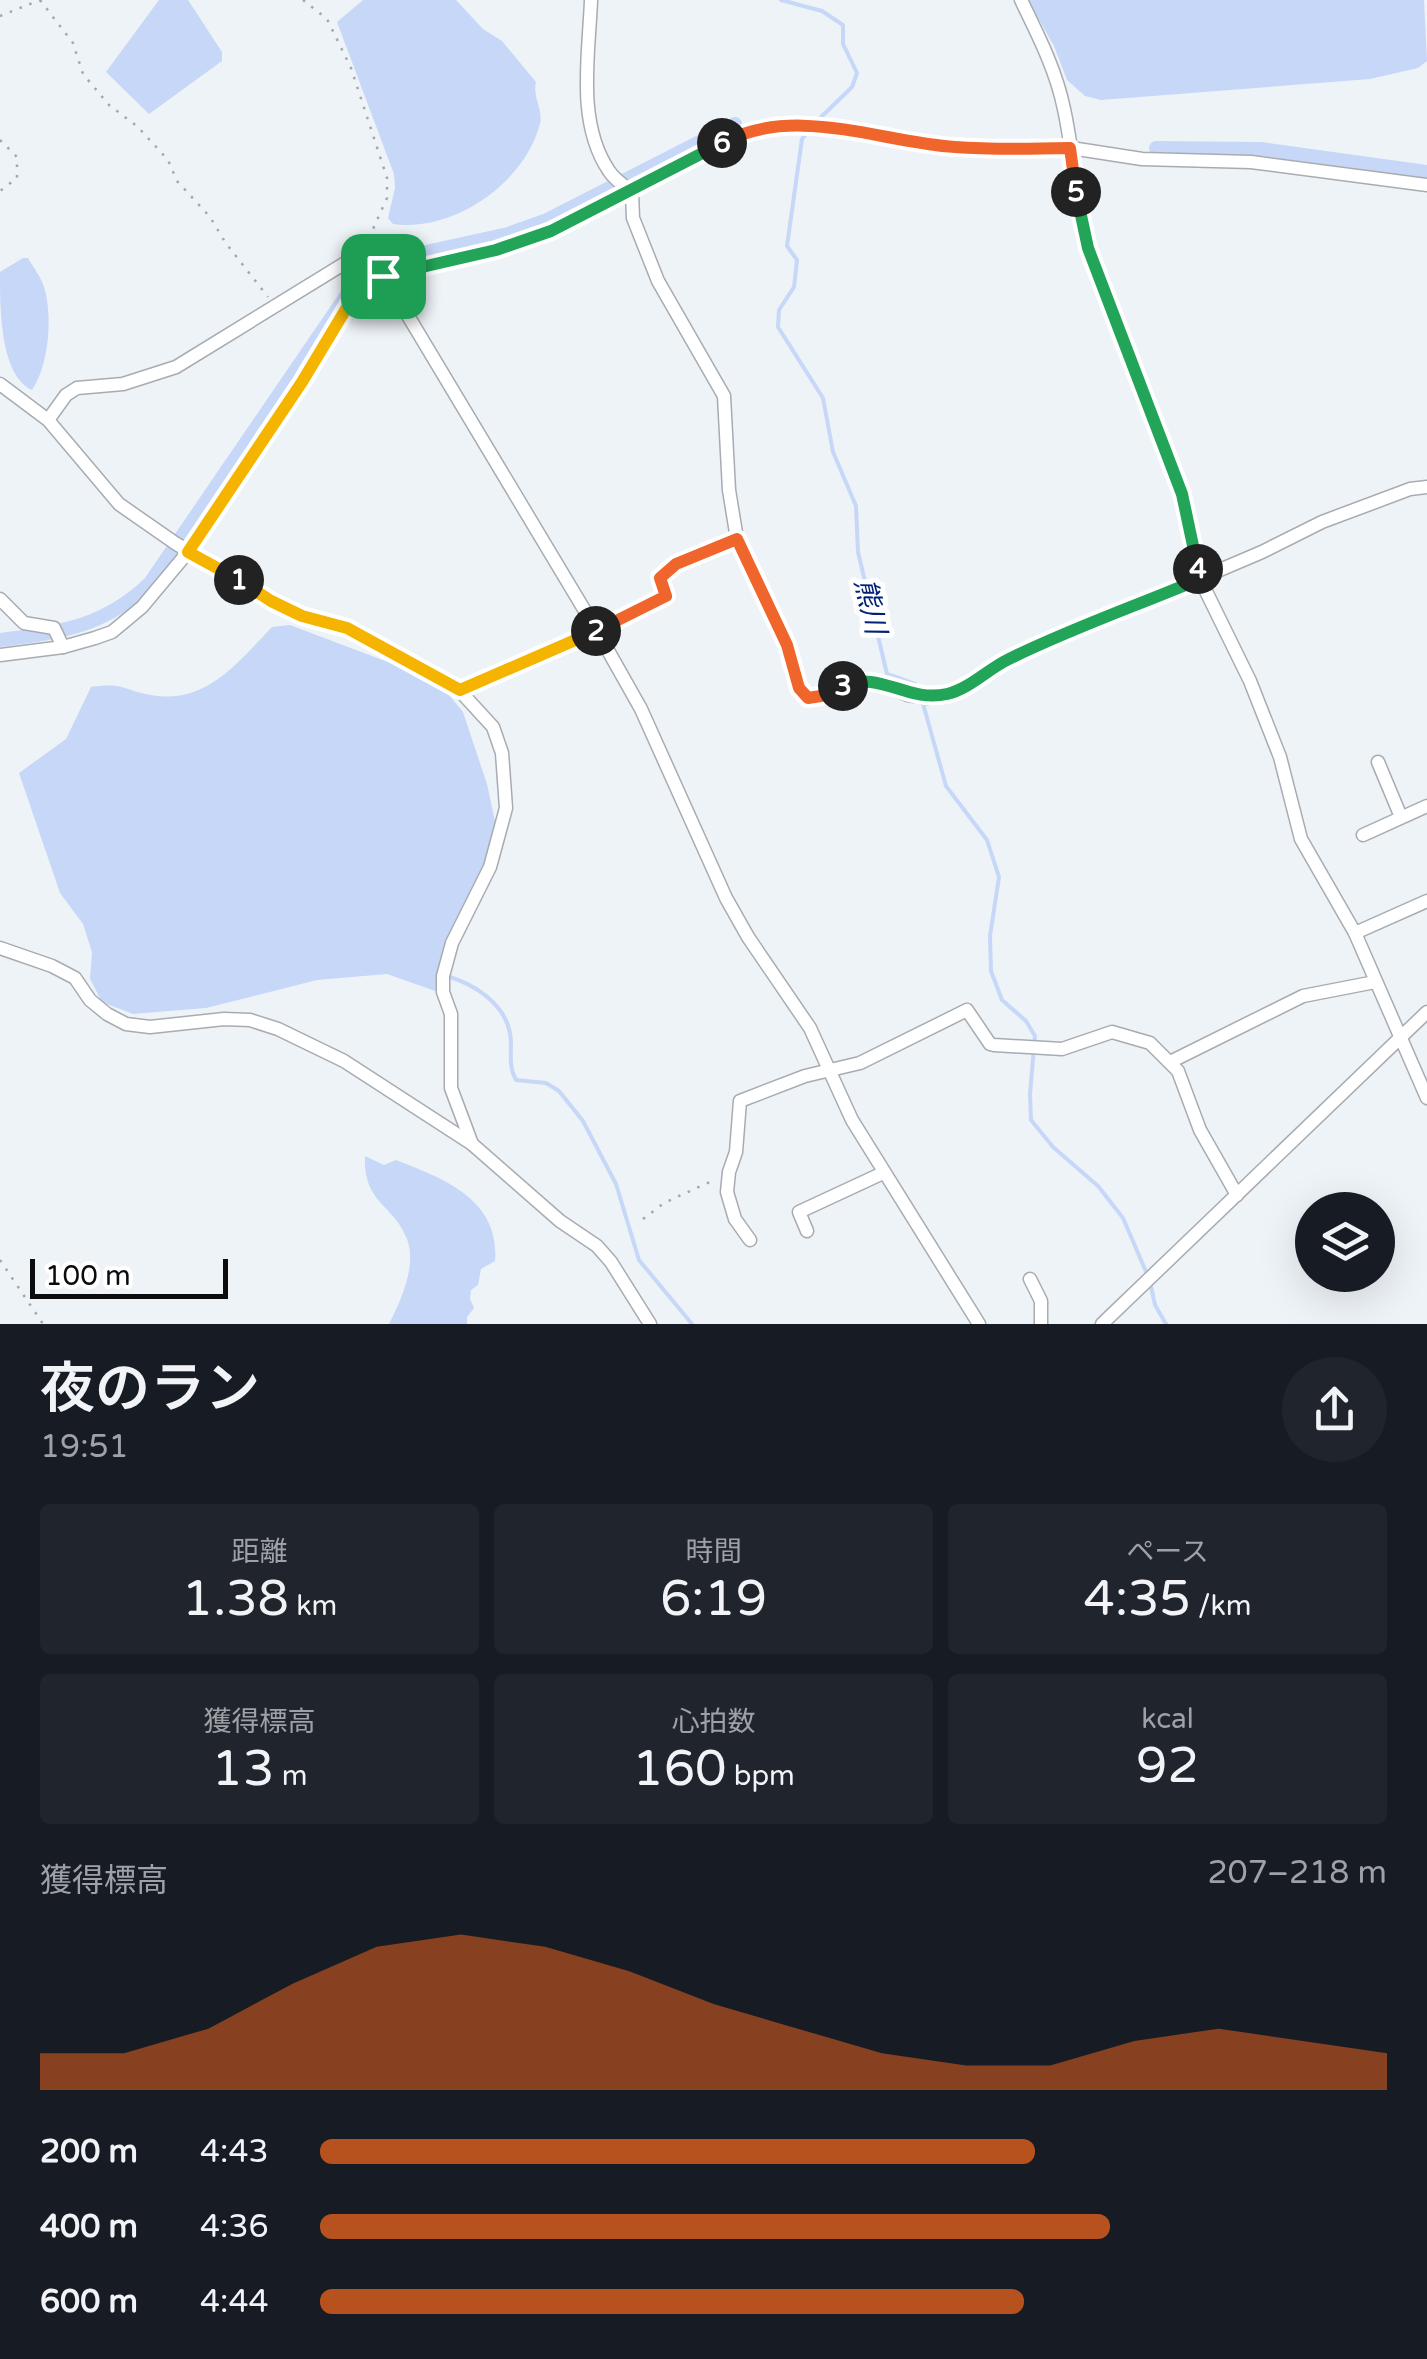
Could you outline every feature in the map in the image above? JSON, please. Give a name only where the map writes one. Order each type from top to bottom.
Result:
[{"type":"street","points":[[591,0],[586,95],[593,131],[610,174],[632,192],[633,218],[658,281],[724,396],[729,490],[737,539],[787,645],[799,688],[808,698],[858,680],[876,681],[921,696],[952,693],[1006,661],[1200,579],[1322,522],[1427,486]]},
{"type":"street","points":[[1021,0],[1054,72],[1088,248],[1182,494],[1200,579],[1250,681],[1280,757],[1301,839],[1355,933],[1426,1093]]},
{"type":"street","points":[[0,655],[64,646],[112,632],[164,584],[182,548],[302,382],[349,304],[383,276],[521,242],[632,192],[734,137],[774,126],[804,124],[955,147],[1070,148],[1142,159],[1285,165],[1427,186]]},
{"type":"street","points":[[48,420],[66,394],[77,388],[123,384],[176,367],[368,249],[640,709],[726,898],[810,1028],[852,1120],[973,1322]]},
{"type":"street","points":[[0,384],[48,420],[119,504],[182,548],[298,613],[347,628],[460,690],[494,727],[502,753],[506,808],[497,849],[452,942],[442,992],[451,1014],[452,1088],[472,1144]]},
{"type":"street","points":[[0,599],[24,623],[54,628],[64,646]]},
{"type":"street","points":[[1378,762],[1402,817]]},
{"type":"street","points":[[1363,835],[1427,806]]},
{"type":"street","points":[[1355,933],[1427,900]]},
{"type":"street","points":[[0,948],[75,978],[90,1000],[126,1024],[150,1028],[224,1019],[250,1020],[344,1061],[472,1144],[560,1221],[597,1246],[650,1324]]},
{"type":"street","points":[[1170,1062],[1302,996],[1375,982]]},
{"type":"street","points":[[750,1240],[735,1219],[727,1192],[728,1172],[736,1152],[740,1101],[771,1087],[860,1063],[967,1010],[990,1044],[1062,1049],[1112,1032],[1150,1043],[1178,1071],[1200,1130],[1237,1195]]},
{"type":"street","points":[[1102,1324],[1427,1012]]},
{"type":"street","points":[[807,1231],[799,1212],[884,1174]]},
{"type":"street","points":[[1030,1279],[1040,1301],[1041,1324]]},
{"type":"path","points":[[0,16],[40,0],[73,43],[83,74],[108,105],[138,127],[168,160],[177,181],[210,217],[274,307]]},
{"type":"path","points":[[303,0],[326,19],[351,68],[387,178],[387,198],[370,234],[368,249]]},
{"type":"path","points":[[0,140],[17,157],[17,178],[0,192]]},
{"type":"path","points":[[460,690],[666,596],[660,578],[676,564],[737,539]]},
{"type":"path","points":[[643,1219],[664,1203],[692,1193],[728,1172]]},
{"type":"path","points":[[0,1260],[41,1324]]},
{"type":"water","points":[[159,0],[188,0],[222,52],[222,61],[149,114],[106,72]]},
{"type":"water","points":[[363,0],[456,0],[483,29],[502,41],[536,82],[540,121],[530,148],[501,185],[461,212],[416,225],[393,224],[388,218],[394,174],[337,22]]},
{"type":"water","points":[[1028,0],[1424,0],[1427,61],[1418,68],[1370,79],[1101,100],[1085,96],[1067,80],[1054,46]]},
{"type":"water","points":[[28,258],[41,280],[48,312],[46,354],[32,390],[14,370],[2,322],[0,272]]},
{"type":"water","points":[[290,625],[422,675],[449,695],[463,712],[487,784],[496,826],[490,858],[441,993],[387,974],[317,980],[206,1008],[133,1014],[102,1002],[90,979],[92,952],[83,924],[60,893],[19,773],[66,739],[91,687],[117,686],[151,695],[188,694],[233,667],[272,627]]},
{"type":"water","points":[[365,1156],[384,1165],[396,1160],[450,1184],[479,1207],[489,1222],[495,1261],[481,1269],[478,1285],[471,1290],[474,1308],[467,1324],[389,1324],[406,1283],[410,1249],[401,1227],[369,1184]]},
{"type":"waterway","name":"熊川","points":[[781,0],[822,11],[843,25],[843,44],[857,73],[852,87],[815,123]]},
{"type":"waterway","points":[[0,640],[81,625],[116,609],[150,583],[353,286],[385,261],[508,234],[547,220],[735,124]]},
{"type":"waterway","name":"熊川","points":[[809,130],[802,139],[787,246],[797,260],[794,287],[779,310],[778,327],[823,398],[833,452],[856,506],[858,552],[887,674],[915,684],[918,691]]},
{"type":"waterway","points":[[1156,148],[1261,149],[1427,172]]},
{"type":"waterway","name":"熊川","points":[[922,700],[946,786],[987,840],[999,877],[990,936],[991,971],[1002,1000],[1026,1021],[1035,1036],[1031,1120],[1053,1147],[1098,1186],[1123,1218],[1147,1274]]},
{"type":"waterway","points":[[447,976],[477,989],[501,1012],[510,1033],[516,1080],[546,1083],[559,1091],[583,1121],[616,1184],[639,1260],[692,1324]]},
{"type":"waterway","name":"熊川","points":[[1150,1282],[1155,1305],[1166,1324]]},
{"type":"route","points":[[804,124],[955,147],[1070,148],[1088,248],[1182,494],[1200,579],[1006,661],[952,693],[928,698],[876,681],[858,680],[808,698],[799,688],[787,645],[737,539],[676,564],[660,578],[666,596],[460,690],[364,636],[302,616],[271,601],[188,552],[302,382],[349,304],[383,276],[465,258],[551,231],[734,137],[774,126],[804,124]]}]
